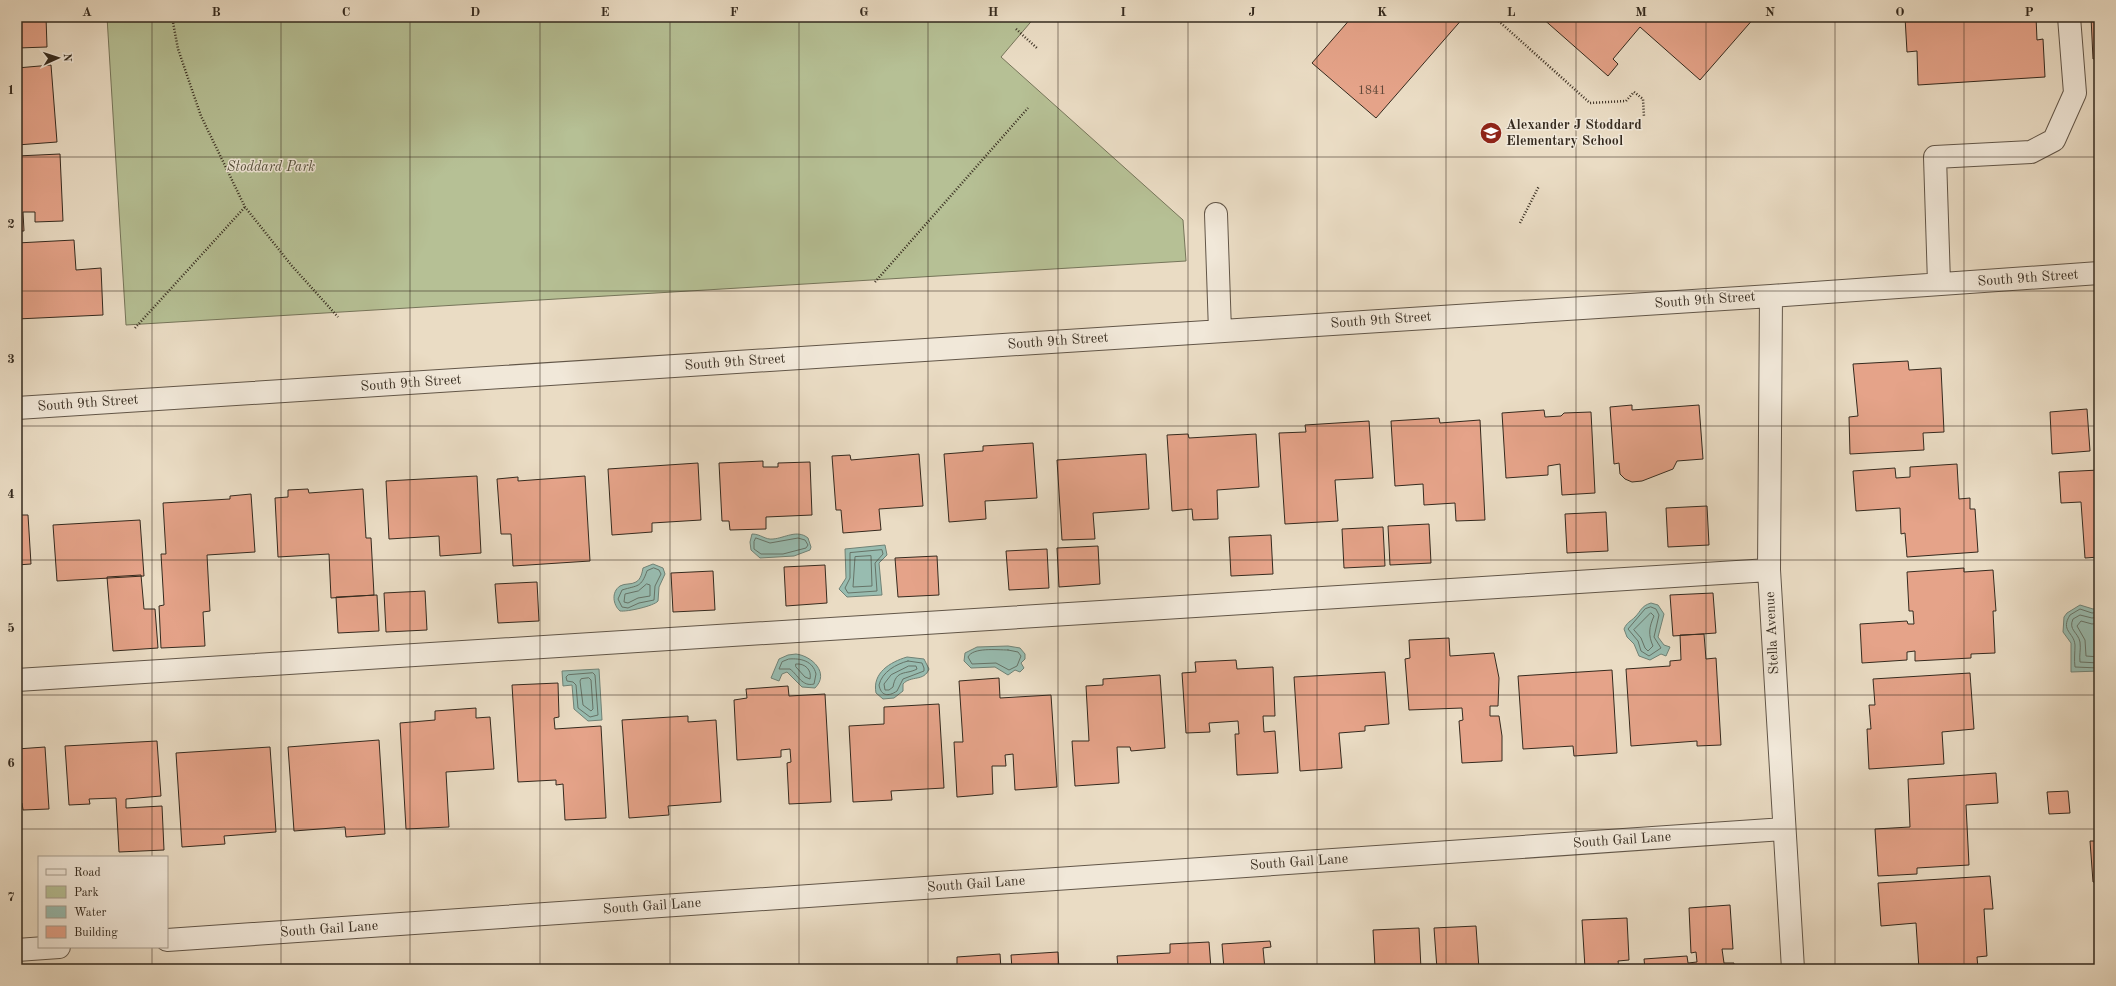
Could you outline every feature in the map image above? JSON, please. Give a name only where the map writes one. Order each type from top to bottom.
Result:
[{"type":"street","points":[[1939,283],[1935,157],[2031,152],[2054,140],[2075,93],[2069,17]]},
{"type":"street","points":[[1216,214],[1220,331]]},
{"type":"street","name":"South 9th Street","points":[[17,408],[1770,296],[2099,273]]},
{"type":"street","name":"Stella Avenue","points":[[1770,296],[1769,570],[1793,969]]},
{"type":"street","points":[[17,680],[1769,570]]},
{"type":"street","name":"South Gail Lane","points":[[168,940],[1784,829]]},
{"type":"street","points":[[17,950],[45,948]]},
{"type":"path","points":[[172,17],[178,48],[201,116],[245,207],[292,266],[338,317]]},
{"type":"path","points":[[1494,17],[1590,103],[1626,101],[1634,92],[1643,99],[1644,117]]},
{"type":"path","points":[[1016,29],[1038,48]]},
{"type":"path","points":[[875,282],[1028,108]]},
{"type":"path","points":[[1520,223],[1539,186]]},
{"type":"path","points":[[135,328],[245,207]]},
{"type":"green space","name":"Stoddard Park","points":[[107,17],[1035,17],[1001,57],[1183,220],[1186,261],[126,325]]},
{"type":"water","points":[[752,534],[770,539],[800,534],[808,538],[811,547],[810,550],[794,556],[760,558],[751,550],[750,542]]},
{"type":"water","points":[[885,545],[887,555],[879,563],[882,595],[847,597],[839,589],[846,578],[845,549]]},
{"type":"water","points":[[653,564],[663,568],[665,574],[659,587],[658,601],[640,608],[620,611],[614,598],[617,589],[622,585],[638,581],[642,574],[643,568]]},
{"type":"water","points":[[1651,603],[1658,605],[1664,614],[1658,637],[1664,645],[1670,647],[1666,656],[1661,654],[1650,660],[1639,656],[1634,644],[1627,637],[1624,629],[1627,623],[1635,617],[1643,607]]},
{"type":"water","points":[[2080,605],[2093,609],[2097,608],[2099,671],[2071,672],[2071,643],[2063,632],[2064,617],[2067,613]]},
{"type":"water","points":[[1008,646],[1020,648],[1025,654],[1025,659],[1021,663],[1024,668],[1020,672],[1015,670],[1008,675],[995,667],[971,668],[964,661],[965,653],[977,647]]},
{"type":"water","points":[[796,654],[808,658],[820,671],[821,677],[815,688],[802,687],[787,672],[782,674],[779,681],[771,678],[779,659],[788,655]]},
{"type":"water","points":[[907,657],[924,659],[929,669],[927,673],[924,676],[906,681],[903,684],[903,691],[894,698],[883,699],[876,693],[875,686],[880,674],[889,665]]},
{"type":"water","points":[[599,669],[602,720],[588,721],[574,709],[572,685],[563,686],[562,671]]},
{"type":"building","points":[[17,17],[46,17],[47,47],[18,48]]},
{"type":"building","points":[[1352,17],[1464,17],[1376,118],[1312,63]]},
{"type":"building","points":[[1541,17],[1755,17],[1700,80],[1640,27],[1613,59],[1618,64],[1608,76]]},
{"type":"building","points":[[1905,17],[2036,17],[2037,40],[2043,39],[2045,77],[1918,85],[1917,51],[1907,52]]},
{"type":"building","points":[[2091,17],[2099,17],[2099,58],[2093,59]]},
{"type":"building","points":[[51,65],[57,142],[17,145],[17,68]]},
{"type":"building","points":[[60,154],[63,221],[35,222],[35,212],[23,212],[24,231],[17,231],[17,156]]},
{"type":"building","points":[[74,240],[76,270],[101,268],[103,315],[17,319],[17,243]]},
{"type":"building","points":[[1908,361],[1909,370],[1941,368],[1944,432],[1923,433],[1924,450],[1850,454],[1849,417],[1858,416],[1853,364]]},
{"type":"building","points":[[1632,405],[1632,410],[1699,405],[1703,459],[1677,461],[1673,469],[1642,481],[1632,482],[1625,479],[1620,474],[1619,463],[1614,464],[1610,407]]},
{"type":"building","points":[[2087,409],[2090,451],[2052,454],[2050,412]]},
{"type":"building","points":[[1544,410],[1545,417],[1561,416],[1564,413],[1591,412],[1595,493],[1562,495],[1560,464],[1548,466],[1548,475],[1506,478],[1502,413]]},
{"type":"building","points":[[1439,418],[1440,423],[1480,420],[1485,520],[1456,521],[1455,503],[1424,505],[1423,484],[1395,486],[1391,421]]},
{"type":"building","points":[[1369,421],[1373,478],[1335,480],[1338,521],[1285,524],[1279,433],[1306,432],[1305,425]]},
{"type":"building","points":[[1188,434],[1189,438],[1256,434],[1259,487],[1217,490],[1218,519],[1193,520],[1192,509],[1172,511],[1167,435]]},
{"type":"building","points":[[1033,443],[1037,498],[985,501],[986,519],[949,522],[944,454],[983,451],[983,446]]},
{"type":"building","points":[[919,454],[923,506],[879,509],[881,530],[843,533],[841,510],[836,510],[832,456],[850,455],[851,460]]},
{"type":"building","points":[[1146,454],[1149,509],[1093,513],[1095,539],[1062,540],[1057,460]]},
{"type":"building","points":[[763,461],[763,467],[778,467],[778,463],[810,462],[812,515],[766,517],[766,529],[730,530],[729,521],[722,521],[719,463]]},
{"type":"building","points":[[698,463],[701,520],[652,523],[652,532],[612,535],[608,469]]},
{"type":"building","points":[[1957,464],[1959,499],[1970,498],[1970,509],[1975,509],[1978,552],[1907,557],[1905,533],[1901,534],[1900,508],[1856,511],[1853,471],[1895,468],[1896,478],[1910,477],[1910,467]]},
{"type":"building","points":[[2099,470],[2099,557],[2085,558],[2081,502],[2061,503],[2059,472]]},
{"type":"building","points":[[477,476],[481,553],[440,556],[439,536],[389,539],[386,481]]},
{"type":"building","points":[[585,476],[590,561],[513,566],[511,534],[501,534],[497,479],[518,477],[518,481]]},
{"type":"building","points":[[308,489],[309,493],[363,489],[366,538],[371,538],[374,595],[331,598],[329,554],[278,557],[275,498],[288,497],[288,490]]},
{"type":"building","points":[[251,494],[255,552],[207,555],[210,611],[203,612],[205,646],[161,648],[159,606],[164,605],[161,554],[166,554],[163,503],[230,499],[230,496]]},
{"type":"building","points":[[1707,506],[1709,545],[1668,547],[1666,508]]},
{"type":"building","points":[[1606,512],[1608,551],[1567,553],[1565,514]]},
{"type":"building","points":[[17,515],[28,515],[31,564],[17,565]]},
{"type":"building","points":[[140,520],[144,576],[57,581],[53,525]]},
{"type":"building","points":[[1429,524],[1431,563],[1390,565],[1388,526]]},
{"type":"building","points":[[1383,527],[1385,566],[1344,568],[1342,529]]},
{"type":"building","points":[[1271,535],[1273,574],[1231,576],[1229,537]]},
{"type":"building","points":[[1098,546],[1100,584],[1059,587],[1057,548]]},
{"type":"building","points":[[1047,549],[1049,588],[1009,590],[1006,551]]},
{"type":"building","points":[[937,556],[939,595],[898,597],[895,558]]},
{"type":"building","points":[[825,565],[827,603],[786,606],[784,567]]},
{"type":"building","points":[[1964,568],[1964,572],[1993,570],[1996,611],[1993,611],[1995,653],[1971,654],[1971,658],[1915,661],[1915,651],[1907,652],[1907,660],[1862,663],[1860,624],[1907,621],[1908,624],[1914,624],[1913,611],[1909,611],[1907,572]]},
{"type":"building","points":[[713,571],[715,610],[673,612],[671,573]]},
{"type":"building","points":[[141,575],[144,609],[155,609],[158,648],[113,651],[107,577]]},
{"type":"building","points":[[537,582],[539,621],[498,623],[495,584]]},
{"type":"building","points":[[425,591],[427,630],[386,632],[384,593]]},
{"type":"building","points":[[1713,593],[1716,633],[1673,636],[1670,595]]},
{"type":"building","points":[[377,595],[379,631],[338,633],[336,597]]},
{"type":"building","points":[[1704,634],[1706,659],[1716,658],[1721,745],[1697,746],[1697,741],[1631,746],[1626,669],[1670,666],[1670,661],[1681,660],[1680,635]]},
{"type":"building","points":[[1449,638],[1450,656],[1494,653],[1499,678],[1498,706],[1490,706],[1490,716],[1499,716],[1502,736],[1502,761],[1462,763],[1459,721],[1463,720],[1462,708],[1409,710],[1405,659],[1410,658],[1409,640]]},
{"type":"building","points":[[1236,660],[1237,669],[1273,667],[1275,716],[1263,716],[1264,732],[1275,731],[1278,773],[1237,775],[1235,734],[1239,734],[1238,721],[1209,723],[1210,732],[1186,733],[1182,673],[1196,672],[1195,662]]},
{"type":"building","points":[[1612,670],[1617,753],[1574,756],[1573,746],[1523,749],[1518,676]]},
{"type":"building","points":[[1385,672],[1389,724],[1365,726],[1365,731],[1339,733],[1342,768],[1300,771],[1294,677]]},
{"type":"building","points":[[1970,673],[1974,729],[1942,732],[1944,764],[1869,769],[1867,729],[1871,729],[1869,705],[1875,705],[1873,679]]},
{"type":"building","points":[[1160,675],[1165,748],[1131,751],[1130,747],[1117,747],[1119,783],[1075,786],[1072,741],[1089,741],[1086,686],[1103,685],[1103,679]]},
{"type":"building","points":[[999,678],[1000,698],[1051,695],[1057,787],[1015,790],[1013,754],[1005,755],[1006,766],[992,766],[993,794],[957,797],[954,742],[963,742],[959,681]]},
{"type":"building","points":[[558,683],[559,717],[554,718],[555,729],[601,726],[606,818],[565,820],[563,784],[556,785],[556,780],[518,782],[512,685]]},
{"type":"building","points":[[788,686],[789,696],[825,694],[831,802],[789,804],[787,763],[791,762],[790,749],[781,750],[781,757],[737,760],[734,700],[747,698],[746,689]]},
{"type":"building","points":[[939,704],[944,788],[891,791],[892,800],[853,802],[849,726],[884,724],[884,707]]},
{"type":"building","points":[[476,708],[476,718],[490,717],[494,769],[446,772],[449,827],[406,829],[400,723],[435,720],[435,711]]},
{"type":"building","points":[[688,716],[688,722],[716,720],[721,802],[668,806],[669,815],[629,818],[622,720]]},
{"type":"building","points":[[379,740],[385,834],[346,837],[345,827],[294,831],[288,747]]},
{"type":"building","points":[[157,741],[161,796],[126,799],[126,808],[162,806],[164,850],[119,852],[116,798],[89,799],[90,804],[69,805],[65,746]]},
{"type":"building","points":[[45,747],[49,809],[23,810],[22,803],[17,804],[17,749]]},
{"type":"building","points":[[270,747],[276,832],[224,836],[225,844],[182,847],[176,753]]},
{"type":"building","points":[[1996,773],[1998,803],[1966,805],[1969,865],[1917,868],[1917,874],[1878,876],[1875,829],[1910,827],[1908,779]]},
{"type":"building","points":[[2068,791],[2070,813],[2049,814],[2047,792]]},
{"type":"building","points":[[2090,841],[2099,841],[2099,882],[2093,882]]},
{"type":"building","points":[[1990,876],[1993,909],[1984,909],[1987,956],[1977,957],[1978,969],[1919,969],[1916,923],[1881,926],[1878,883]]},
{"type":"building","points":[[1730,905],[1733,949],[1722,949],[1724,963],[1734,963],[1734,969],[1645,969],[1644,959],[1687,956],[1688,963],[1697,962],[1696,952],[1691,953],[1689,908]]},
{"type":"building","points":[[1627,918],[1629,960],[1618,961],[1619,969],[1567,969],[1585,968],[1582,920]]},
{"type":"building","points":[[1476,926],[1479,969],[1437,969],[1434,928]]},
{"type":"building","points":[[1419,928],[1421,969],[1366,969],[1365,967],[1375,967],[1373,930]]},
{"type":"building","points":[[1270,941],[1271,947],[1263,948],[1265,969],[1224,969],[1222,944]]},
{"type":"building","points":[[1209,942],[1211,969],[1118,969],[1117,956],[1170,953],[1170,944]]},
{"type":"building","points":[[1058,952],[1059,969],[1012,969],[1011,955]]},
{"type":"building","points":[[1000,954],[1001,969],[926,969],[957,967],[957,957]]},
{"type":"place","name":"Alexander J Stoddard Elementary School","points":[[1491,133]]}]
